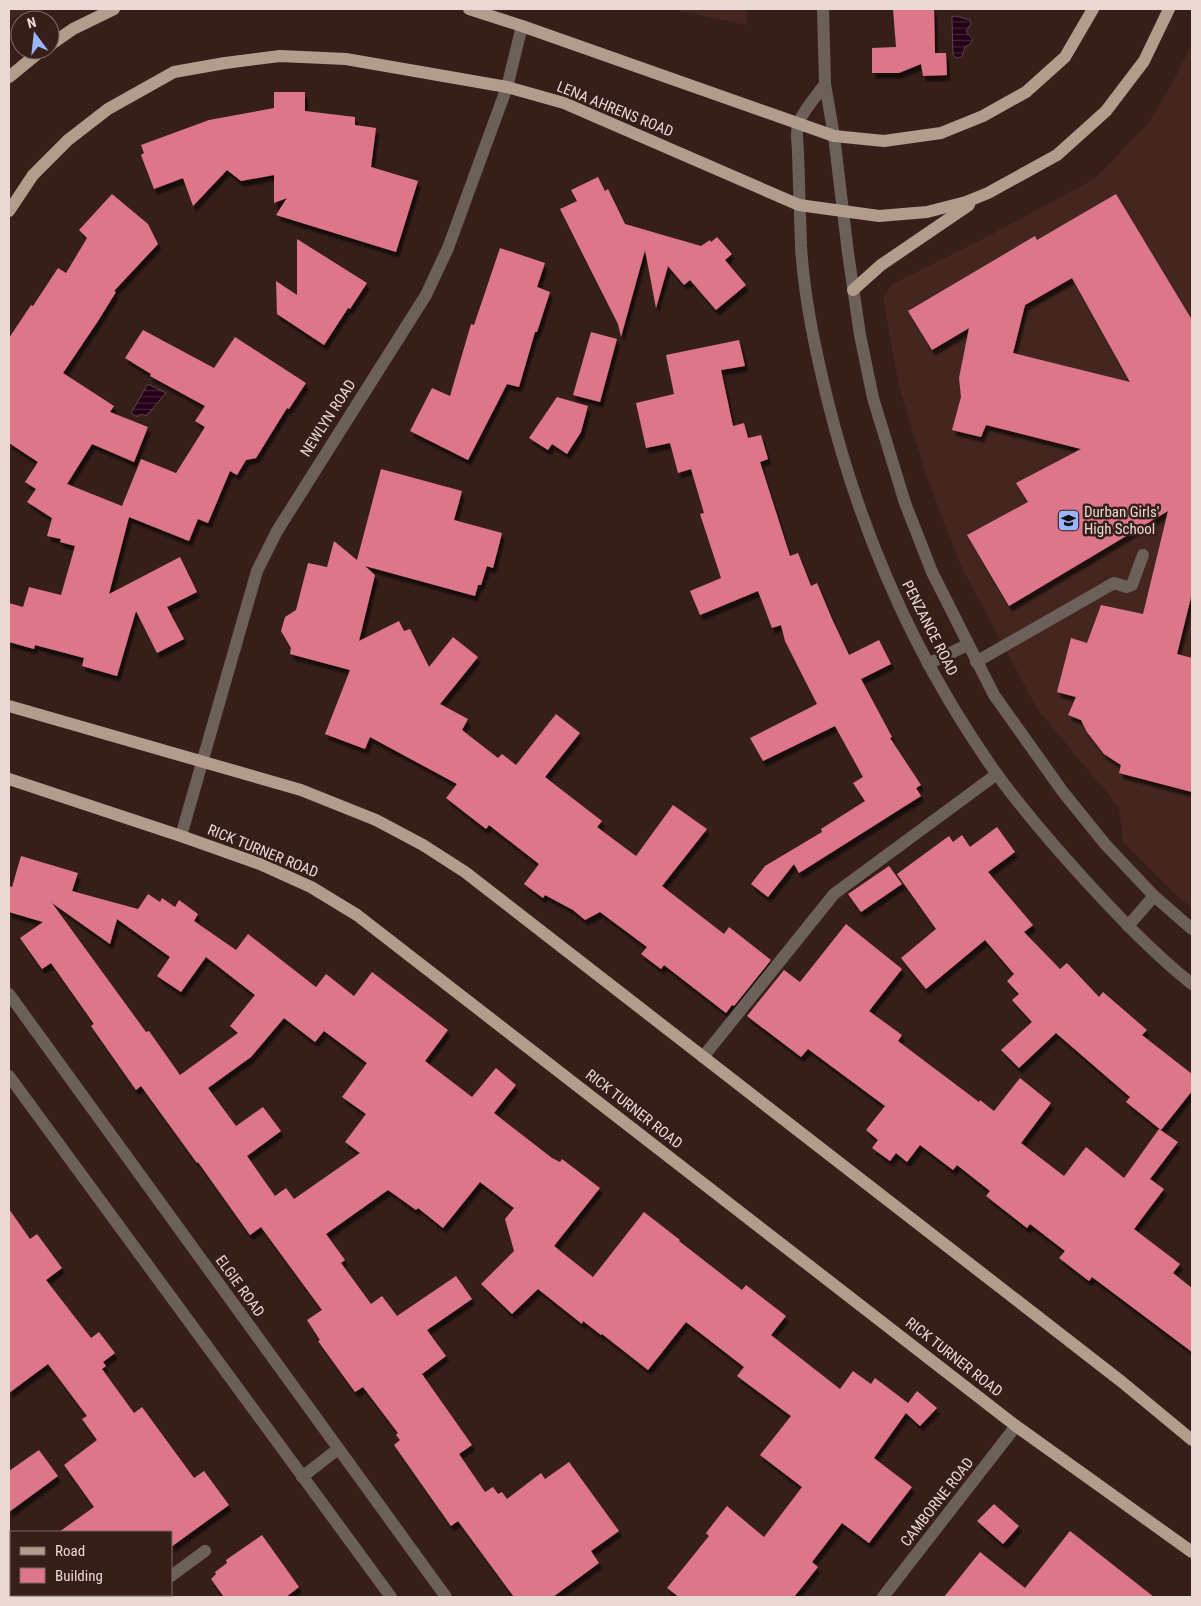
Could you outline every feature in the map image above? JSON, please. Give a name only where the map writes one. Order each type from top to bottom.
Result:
[{"type":"main road","points":[[60,38],[73,29],[114,9]]},
{"type":"main road","points":[[469,9],[834,136],[884,140],[940,133],[983,116],[1026,92],[1065,57],[1093,9]]},
{"type":"main road","name":"LENA AHRENS ROAD","points":[[9,211],[33,175],[68,140],[108,109],[174,72],[280,56],[346,59],[507,87],[564,103],[799,205],[879,216],[927,212],[988,194],[1056,155],[1106,111],[1144,61],[1169,9]]},
{"type":"main road","points":[[9,77],[28,60]]},
{"type":"main road","points":[[853,290],[881,265],[952,216],[988,194]]},
{"type":"main road","points":[[9,706],[301,790],[376,820],[423,845],[465,872],[1122,1382],[1192,1440]]},
{"type":"main road","name":"RICK TURNER ROAD","points":[[9,780],[181,836],[268,868],[311,887],[357,915],[1016,1426],[1192,1552]]},
{"type":"street","name":"PENZANCE ROAD","points":[[824,9],[825,84],[834,136],[860,335],[873,398],[906,503],[932,572],[967,645],[994,695],[1063,792],[1105,844],[1154,896],[1192,929]]},
{"type":"street","name":"NEWLYN ROAD","points":[[181,836],[257,571],[276,531],[426,295],[448,248],[507,87],[522,26]]},
{"type":"street","points":[[798,124],[825,84]]},
{"type":"street","name":"PENZANCE ROAD","points":[[798,124],[799,205],[803,276],[818,362],[837,440],[858,502],[894,594],[928,664],[958,715],[997,774],[1059,852],[1128,926],[1165,962],[1192,984]]},
{"type":"street","points":[[976,662],[1114,583],[1127,587],[1132,585],[1143,555]]},
{"type":"street","points":[[928,664],[967,645]]},
{"type":"street","points":[[704,1057],[834,894],[961,798],[997,774]]},
{"type":"street","points":[[1128,926],[1154,896]]},
{"type":"street","name":"ELGIE ROAD","points":[[9,994],[446,1597]]},
{"type":"street","points":[[9,1076],[390,1597]]},
{"type":"street","name":"CAMBORNE ROAD","points":[[883,1597],[1016,1426]]},
{"type":"street","points":[[302,1476],[338,1449]]},
{"type":"street","points":[[172,1575],[205,1551]]},
{"type":"shaded area","points":[[9,9],[32,9],[10,10],[9,20]]},
{"type":"shaded area","points":[[671,9],[747,9],[747,25]]},
{"type":"shaded area","points":[[952,17],[970,20],[971,24],[966,31],[973,40],[965,47],[962,57],[957,58],[953,55]]},
{"type":"shaded area","name":"Durban Girls' High School","points":[[1192,43],[1192,908],[1177,896],[1123,842],[1119,807],[1038,710],[961,566],[926,475],[899,386],[883,298],[891,285],[979,241],[1093,180],[1148,124],[1173,82]]},
{"type":"shaded area","points":[[148,384],[166,393],[146,416],[142,414],[137,417],[131,413]]},
{"type":"building","points":[[893,9],[934,9],[935,53],[946,53],[947,75],[923,76],[921,64],[899,73],[872,73],[872,48],[896,47]]},
{"type":"building","points":[[274,92],[305,92],[305,111],[355,117],[355,125],[376,128],[371,167],[418,181],[396,252],[276,215],[287,198],[274,203],[274,175],[241,181],[227,170],[193,206],[183,178],[154,189],[141,155],[144,153],[141,145],[209,120],[274,108]]},
{"type":"building","points":[[598,177],[605,191],[608,189],[625,224],[701,246],[717,237],[732,254],[725,260],[746,285],[716,310],[690,280],[684,285],[668,266],[656,308],[645,250],[621,337],[618,324],[560,209],[577,201],[571,190]]},
{"type":"building","points":[[112,194],[148,224],[158,244],[114,291],[116,292],[98,321],[63,373],[114,406],[110,412],[148,427],[134,462],[92,444],[67,484],[122,506],[141,459],[176,473],[205,427],[195,421],[205,406],[150,376],[151,374],[125,358],[143,330],[214,368],[235,337],[306,383],[289,409],[287,408],[256,458],[246,460],[237,475],[230,471],[208,523],[198,519],[189,541],[129,517],[109,594],[180,557],[197,592],[167,607],[184,639],[157,653],[136,611],[117,676],[82,666],[84,658],[35,645],[34,649],[9,642],[9,603],[23,607],[29,587],[61,595],[75,546],[60,542],[61,539],[47,536],[52,518],[27,502],[36,489],[25,482],[38,462],[9,443],[9,338],[58,268],[66,273],[87,238],[79,230]]},
{"type":"building","points":[[1116,194],[1192,320],[1192,593],[1177,654],[1192,658],[1192,792],[1119,773],[1121,765],[1104,754],[1087,732],[1081,720],[1068,715],[1076,697],[1057,692],[1071,638],[1087,643],[1101,605],[1143,614],[1168,511],[1009,606],[967,535],[1028,502],[1016,483],[1081,449],[986,425],[981,437],[952,430],[961,397],[959,378],[969,328],[932,350],[908,311],[1035,236],[1037,240]],"holes":[[[1072,278],[1130,382],[1013,353],[1025,305]]]},
{"type":"building","points":[[297,239],[367,283],[324,345],[277,314],[276,281],[297,295]]},
{"type":"building","points":[[500,248],[545,263],[537,287],[550,292],[537,332],[535,332],[519,387],[507,384],[468,460],[410,431],[432,388],[450,396],[471,324],[474,325]]},
{"type":"building","points":[[591,332],[617,339],[600,402],[573,395]]},
{"type":"building","points":[[739,340],[745,366],[721,370],[733,426],[744,423],[748,438],[761,435],[768,459],[760,462],[790,556],[798,553],[811,586],[817,583],[849,655],[879,640],[891,664],[861,679],[892,737],[890,738],[921,785],[916,788],[921,796],[799,873],[794,864],[768,897],[751,884],[765,866],[822,832],[821,829],[865,801],[853,783],[863,777],[835,726],[763,761],[750,738],[817,704],[785,641],[781,625],[772,628],[758,591],[700,615],[690,591],[721,578],[700,514],[704,513],[691,469],[678,473],[670,443],[646,448],[636,403],[674,394],[666,355]]},
{"type":"building","points":[[557,397],[588,406],[581,432],[567,454],[552,444],[548,450],[529,438]]},
{"type":"building","points":[[381,469],[462,491],[454,520],[502,533],[493,568],[487,566],[475,596],[365,566],[375,575],[359,641],[399,621],[404,631],[410,629],[429,667],[453,637],[478,657],[440,704],[468,719],[462,730],[498,758],[502,754],[516,765],[556,714],[580,733],[545,777],[602,821],[597,827],[636,856],[673,805],[707,829],[662,886],[724,934],[729,927],[771,960],[734,1006],[732,1005],[726,1013],[664,965],[661,969],[641,954],[647,947],[600,912],[585,920],[573,910],[545,895],[543,898],[524,884],[539,864],[489,825],[486,829],[446,798],[457,784],[370,737],[365,749],[325,734],[350,670],[290,654],[291,648],[281,631],[285,617],[296,610],[308,563],[327,567],[334,541],[357,560]]},
{"type":"building","points":[[997,827],[1015,852],[988,872],[1033,925],[1024,932],[1060,969],[1067,963],[1099,997],[1103,992],[1147,1030],[1142,1035],[1192,1074],[1192,1091],[1161,1130],[1126,1102],[1130,1097],[1056,1033],[1019,1068],[1001,1050],[1032,1022],[1012,1000],[1019,994],[1007,981],[1014,974],[985,940],[926,989],[901,958],[936,929],[897,874],[949,836],[953,842],[962,835],[970,847]]},
{"type":"building","points":[[21,856],[78,873],[72,891],[138,909],[148,894],[160,902],[162,898],[175,907],[179,900],[198,914],[194,921],[236,950],[248,934],[316,987],[326,974],[354,996],[372,972],[448,1030],[425,1061],[472,1097],[496,1068],[516,1085],[494,1113],[552,1158],[560,1162],[562,1159],[600,1188],[554,1246],[593,1277],[644,1212],[742,1290],[746,1285],[786,1316],[771,1335],[840,1389],[853,1371],[871,1384],[875,1378],[908,1403],[917,1391],[937,1408],[920,1426],[906,1413],[874,1458],[912,1487],[869,1543],[842,1523],[812,1562],[818,1567],[794,1597],[679,1597],[667,1588],[709,1536],[706,1533],[727,1506],[764,1537],[802,1487],[760,1455],[791,1416],[737,1376],[744,1367],[686,1322],[648,1370],[602,1334],[583,1321],[582,1324],[538,1289],[512,1314],[481,1284],[514,1251],[505,1219],[514,1208],[480,1182],[443,1228],[418,1208],[416,1210],[388,1190],[326,1234],[345,1260],[341,1263],[371,1304],[382,1296],[397,1316],[456,1276],[472,1299],[427,1330],[446,1356],[422,1374],[472,1445],[459,1454],[485,1492],[493,1487],[498,1494],[502,1492],[507,1499],[541,1473],[545,1479],[569,1462],[619,1531],[591,1551],[599,1563],[553,1597],[514,1597],[458,1521],[451,1526],[394,1445],[400,1440],[396,1435],[398,1433],[363,1387],[355,1392],[318,1341],[320,1340],[307,1320],[322,1310],[261,1227],[250,1235],[141,1086],[136,1090],[91,1026],[94,1024],[51,963],[42,969],[20,938],[43,922],[9,912],[9,886],[12,887]],"holes":[[[52,903],[110,944],[117,919],[170,957],[157,976],[181,992],[206,957],[255,995],[230,1026],[238,1033],[180,1075],[149,1031],[146,1032]],[[284,1018],[315,1042],[324,1031],[367,1063],[342,1097],[366,1114],[345,1142],[360,1153],[294,1199],[286,1188],[275,1196],[247,1156],[281,1131],[263,1107],[236,1126],[208,1088],[251,1057]]]},
{"type":"building","points":[[889,866],[902,884],[861,912],[848,894]]},
{"type":"building","points":[[846,924],[902,969],[869,1011],[902,1035],[898,1041],[979,1102],[980,1100],[994,1111],[1020,1078],[1051,1103],[1021,1143],[1064,1176],[1086,1147],[1124,1178],[1159,1129],[1178,1142],[1150,1179],[1164,1189],[1134,1229],[1180,1264],[1173,1273],[1192,1288],[1192,1352],[1092,1277],[1089,1281],[1059,1258],[1065,1251],[1030,1224],[1027,1228],[986,1196],[990,1191],[957,1165],[953,1170],[920,1145],[907,1162],[896,1153],[890,1161],[872,1148],[878,1140],[866,1130],[885,1106],[808,1049],[801,1057],[747,1016],[784,970],[800,982]]},
{"type":"building","points":[[9,1209],[30,1239],[37,1234],[62,1268],[46,1280],[91,1338],[99,1332],[115,1353],[103,1362],[106,1366],[102,1369],[134,1413],[142,1407],[194,1478],[204,1471],[229,1505],[172,1546],[172,1531],[60,1531],[94,1507],[64,1465],[97,1440],[82,1419],[87,1416],[48,1364],[9,1393]]},
{"type":"building","points":[[39,1450],[58,1476],[9,1512],[9,1471]]},
{"type":"building","points":[[994,1504],[1019,1526],[1003,1544],[977,1521]]},
{"type":"building","points":[[1070,1531],[1154,1597],[944,1597],[980,1552],[1025,1588]]},
{"type":"building","points":[[262,1535],[299,1587],[286,1597],[224,1597],[211,1579],[216,1574],[215,1572],[227,1563],[226,1560]]},
{"type":"place","name":"Durban Girls' High School","points":[[1068,521]]}]
